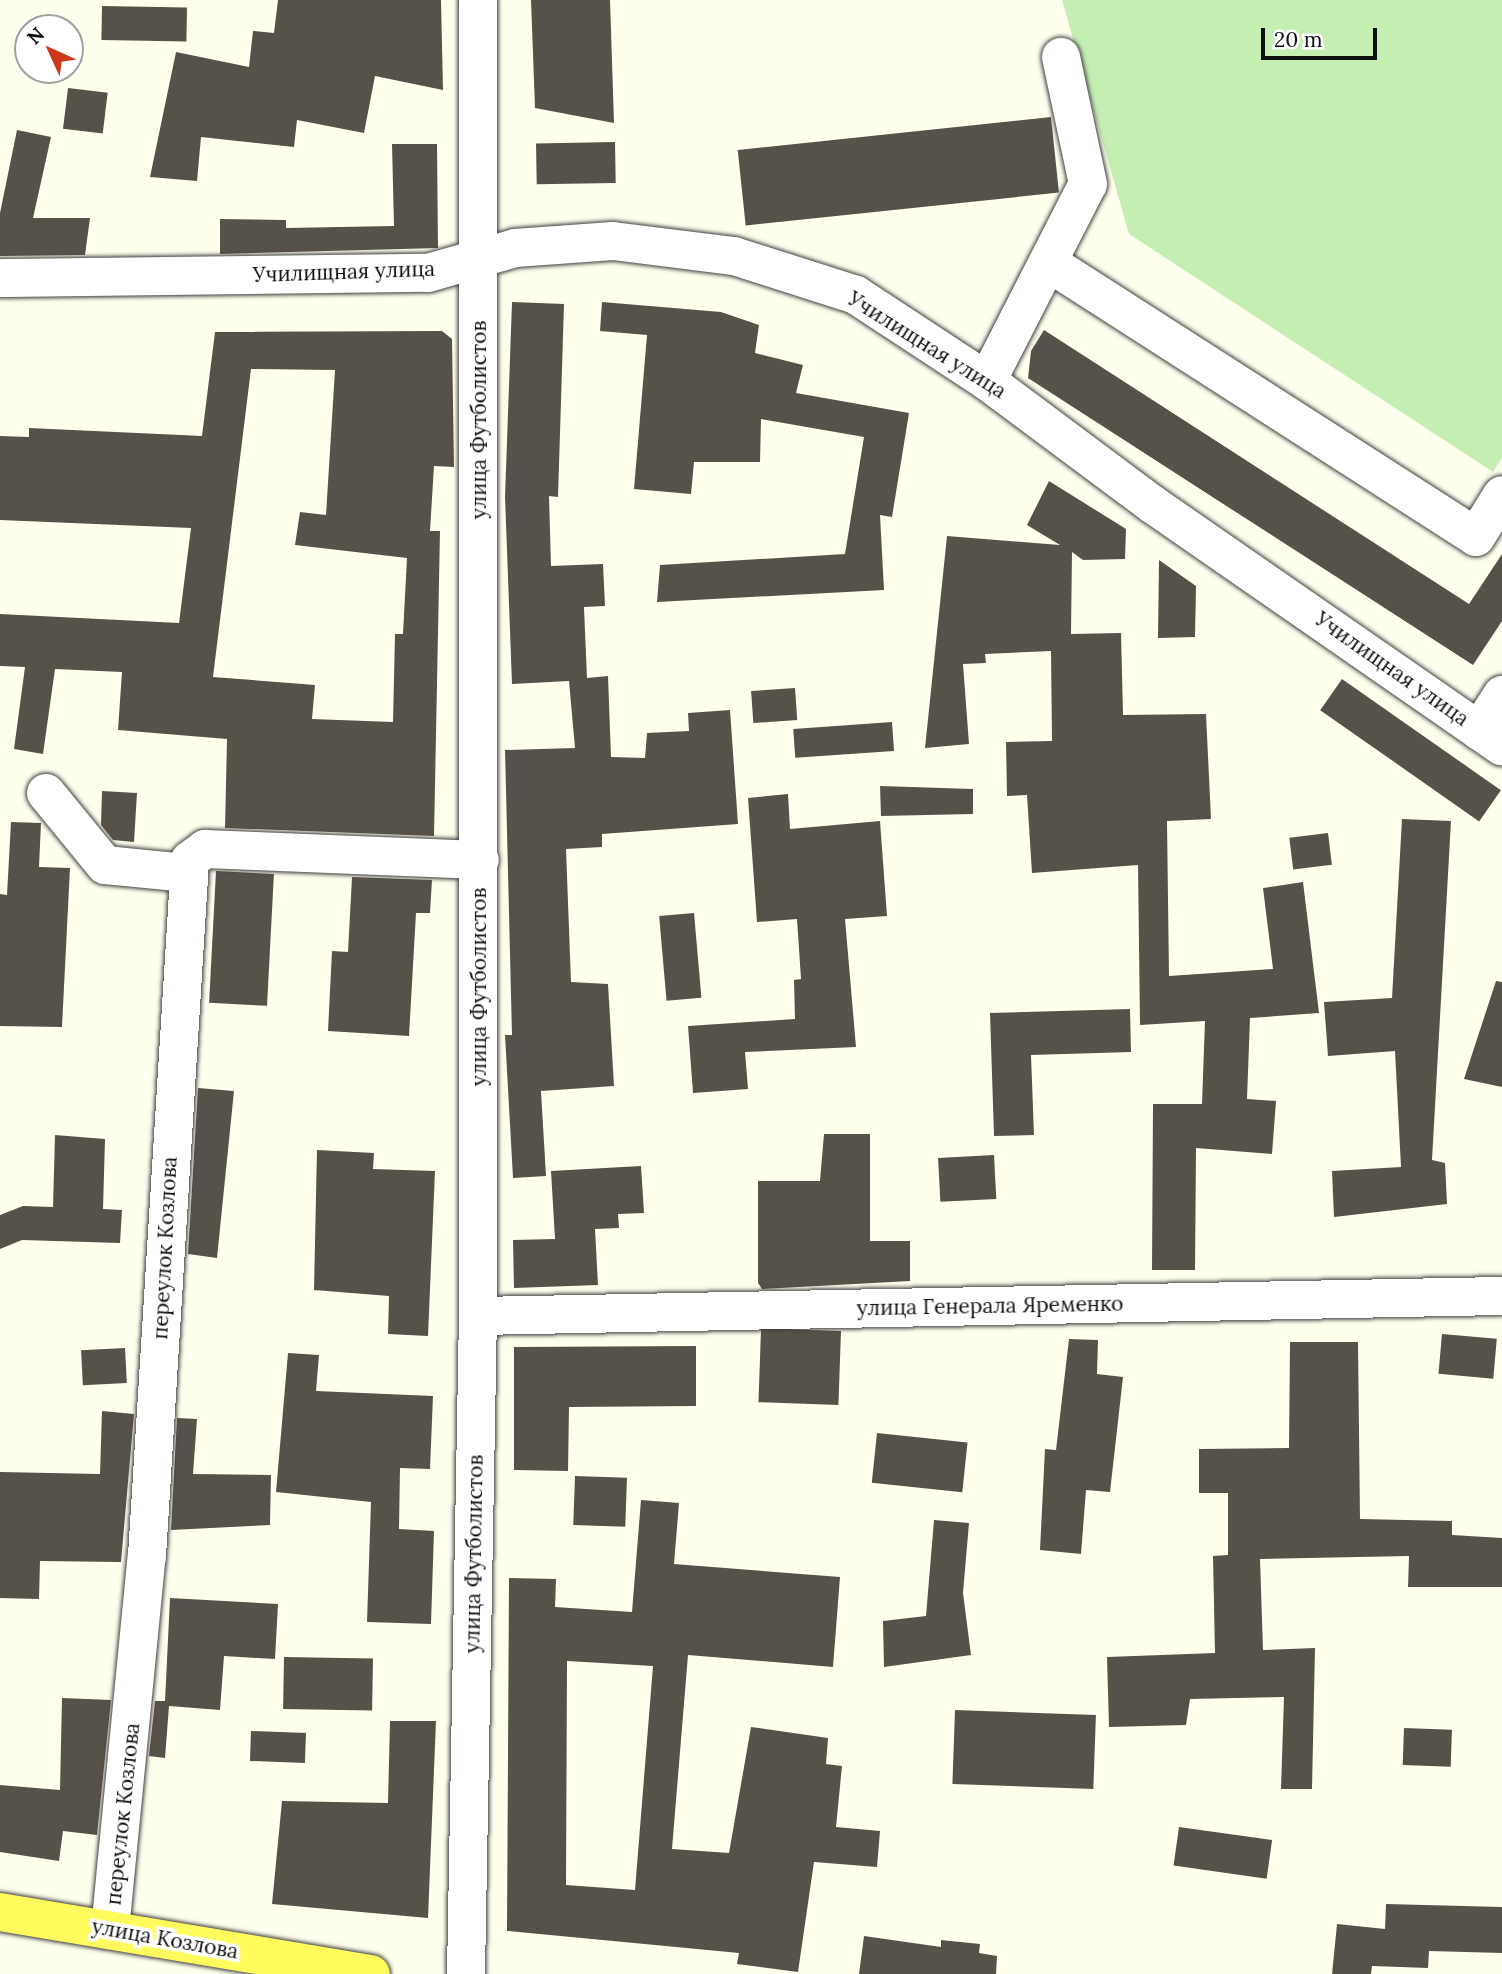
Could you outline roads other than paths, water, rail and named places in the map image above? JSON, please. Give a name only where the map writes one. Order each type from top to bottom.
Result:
[{"type":"main road","name":"улица Козлова","points":[[0,1912],[322,1970],[371,1974]]},
{"type":"street","name":"улица Футболистов","points":[[466,1974],[478,1316],[478,0]]},
{"type":"street","points":[[988,381],[1088,184],[1061,57]]},
{"type":"street","name":"Училищная улица","points":[[0,278],[428,273],[479,261],[515,248],[613,241],[734,256],[856,295],[988,381],[1152,505],[1491,738]]},
{"type":"street","points":[[1049,263],[1476,537],[1502,495]]},
{"type":"street","points":[[1491,738],[1502,695]]},
{"type":"street","points":[[46,793],[106,865],[186,873],[205,849],[480,860]]},
{"type":"street","name":"переулок Козлова","points":[[110,1930],[148,1543],[186,873]]},
{"type":"street","name":"улица Генерала Яременко","points":[[478,1316],[1502,1296]]}]
